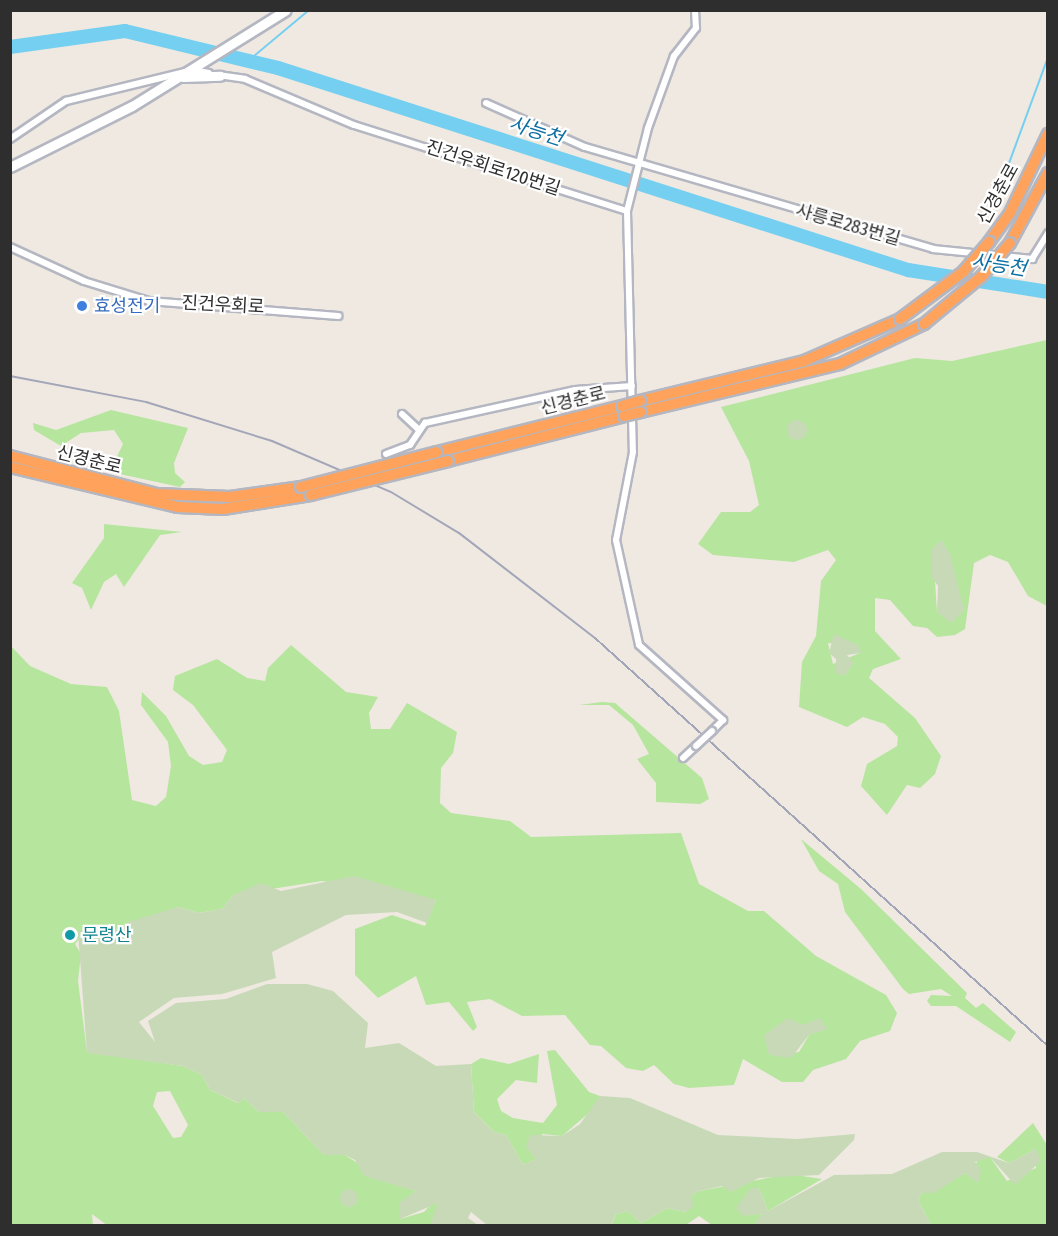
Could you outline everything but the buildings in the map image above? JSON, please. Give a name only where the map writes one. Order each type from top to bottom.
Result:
[{"type":"highway","name":"신경춘로","points":[[10,467],[178,507],[223,509],[311,495],[448,461],[804,361],[900,319],[963,272],[1010,213],[1047,134]]},
{"type":"highway","name":"신경춘로","points":[[640,406],[840,364],[924,324],[982,276],[1010,243],[1047,173]]},
{"type":"highway","name":"신경춘로","points":[[10,456],[157,494],[230,497],[301,487],[437,452],[623,411]]},
{"type":"main road","points":[[10,166],[193,70],[267,26],[286,10]]},
{"type":"main road","points":[[180,77],[220,76]]},
{"type":"street","points":[[683,758],[723,720],[639,645],[616,540],[633,452],[627,211],[639,164],[671,64],[696,28],[695,10]]},
{"type":"street","points":[[10,139],[66,101],[193,70]]},
{"type":"street","name":"진건우회로120번길","points":[[193,70],[251,81],[354,125],[627,211]]},
{"type":"street","name":"사릉로283번길","points":[[486,103],[585,147],[933,249],[1032,259],[1047,233]]},
{"type":"street","name":"진건우회로","points":[[10,246],[63,272],[149,301],[338,316]]},
{"type":"street","points":[[386,454],[410,445],[418,429],[555,394],[632,386]]},
{"type":"street","points":[[402,414],[418,429]]},
{"type":"green space","points":[[1047,340],[1047,606],[1028,596],[1008,562],[990,555],[974,563],[965,629],[955,635],[937,637],[927,628],[913,626],[890,600],[875,598],[875,631],[901,659],[873,669],[869,678],[915,718],[941,756],[935,774],[920,788],[907,785],[887,815],[861,786],[867,764],[897,746],[898,737],[885,724],[863,717],[847,727],[799,707],[802,662],[816,636],[821,581],[836,560],[828,550],[794,562],[713,555],[698,544],[721,512],[750,512],[759,505],[749,461],[721,407],[915,358],[952,361]],"holes":[[[948,560],[964,610],[937,612],[934,565]],[[828,643],[858,646],[860,653],[833,664]]]},
{"type":"green space","points":[[111,410],[188,428],[174,463],[175,473],[185,482],[180,487],[115,473],[113,465],[123,444],[114,430],[81,433],[61,446],[34,430],[33,423],[56,430]]},
{"type":"green space","points":[[793,420],[801,420],[807,426],[807,434],[801,440],[793,440],[787,434],[787,426]]},
{"type":"green space","points":[[104,524],[182,532],[160,535],[124,587],[116,574],[104,582],[91,610],[82,588],[72,583],[104,538]]},
{"type":"green space","points":[[941,540],[950,554],[964,610],[951,623],[937,612],[938,586],[932,577],[932,549]]},
{"type":"green space","points":[[834,634],[858,645],[861,653],[847,655],[854,663],[844,676],[836,673],[836,659],[829,653]]},
{"type":"green space","points":[[10,645],[30,666],[71,684],[107,687],[119,711],[132,800],[156,806],[166,797],[171,766],[168,742],[141,705],[142,692],[166,716],[189,756],[203,765],[222,762],[227,750],[193,705],[173,690],[175,676],[217,659],[247,678],[265,681],[268,668],[291,645],[346,692],[378,697],[369,713],[371,729],[390,729],[407,703],[457,732],[453,753],[441,768],[440,803],[451,813],[510,821],[531,837],[681,833],[699,884],[748,911],[764,911],[816,956],[886,995],[897,1013],[890,1031],[860,1041],[846,1059],[813,1070],[803,1082],[782,1082],[743,1059],[734,1085],[689,1088],[674,1084],[654,1065],[643,1071],[626,1068],[601,1046],[590,1045],[565,1015],[522,1016],[490,999],[467,1002],[477,1027],[473,1031],[449,1002],[426,1005],[416,976],[378,998],[355,975],[355,929],[392,915],[425,926],[436,900],[322,881],[233,895],[222,909],[199,913],[178,907],[121,930],[89,927],[75,944],[81,954],[78,981],[87,1052],[183,1066],[202,1075],[210,1090],[238,1103],[244,1098],[259,1112],[283,1112],[324,1155],[345,1155],[387,1182],[416,1191],[400,1219],[424,1212],[433,1202],[439,1204],[430,1225],[108,1226],[92,1214],[93,1225],[11,1225]],"holes":[[[795,1024],[803,1025],[809,1035],[799,1052],[776,1054],[776,1031]],[[170,1091],[188,1125],[181,1137],[173,1138],[153,1106],[157,1092]]]},
{"type":"green space","points":[[615,703],[702,778],[709,799],[700,804],[656,802],[656,783],[637,759],[649,754],[633,725],[609,705],[579,705]]},
{"type":"green space","points":[[801,839],[861,889],[967,993],[965,998],[976,1008],[983,1003],[1016,1032],[1010,1042],[956,1006],[931,1006],[927,1001],[931,995],[952,996],[941,989],[909,994],[903,989],[845,912],[838,884],[819,871]]},
{"type":"green space","points":[[354,876],[436,900],[427,923],[397,912],[346,915],[272,952],[276,978],[222,994],[174,998],[139,1022],[155,1042],[148,1021],[176,1003],[226,999],[267,984],[307,984],[333,991],[368,1023],[365,1048],[399,1043],[436,1066],[471,1064],[474,1112],[494,1132],[506,1135],[523,1165],[536,1159],[526,1147],[530,1135],[562,1136],[580,1124],[600,1096],[630,1098],[718,1135],[797,1139],[855,1134],[854,1140],[819,1175],[759,1178],[731,1192],[722,1186],[699,1191],[692,1195],[693,1207],[685,1212],[667,1208],[641,1223],[628,1211],[616,1214],[611,1225],[487,1225],[471,1212],[468,1218],[478,1225],[430,1225],[438,1203],[400,1219],[399,1203],[416,1191],[364,1176],[355,1160],[345,1155],[324,1155],[283,1112],[259,1112],[244,1098],[239,1103],[210,1090],[202,1075],[183,1066],[87,1053],[78,932],[89,927],[121,930],[128,922],[178,907],[199,913],[222,909],[233,895],[261,883],[281,891]]},
{"type":"green space","points":[[788,1018],[803,1025],[820,1018],[827,1029],[809,1035],[791,1058],[769,1055],[764,1035]]},
{"type":"green space","points":[[555,1050],[589,1092],[600,1096],[597,1106],[562,1136],[542,1134],[536,1159],[523,1165],[506,1135],[494,1132],[474,1112],[471,1064],[481,1058],[509,1064],[539,1054],[537,1083],[516,1080],[497,1099],[501,1111],[513,1118],[543,1123],[557,1105],[547,1051]]},
{"type":"green space","points":[[1033,1123],[1047,1145],[1047,1225],[931,1225],[918,1200],[922,1193],[965,1173],[971,1177],[978,1159],[990,1157],[1007,1181],[1036,1168],[1036,1149],[1009,1163],[997,1157]]},
{"type":"green space","points":[[1036,1149],[1041,1161],[1015,1185],[990,1157],[975,1162],[981,1170],[978,1183],[965,1173],[934,1193],[922,1193],[918,1200],[931,1225],[754,1225],[762,1214],[743,1216],[736,1208],[751,1188],[759,1188],[768,1211],[834,1175],[892,1174],[942,1152],[977,1152],[1009,1163]]},
{"type":"green space","points":[[789,1174],[822,1179],[768,1211],[759,1188],[751,1188],[755,1213],[763,1215],[754,1225],[712,1225],[699,1216],[686,1225],[611,1226],[616,1214],[628,1211],[641,1223],[667,1208],[685,1212],[692,1195],[699,1191]]},
{"type":"green space","points":[[345,1189],[353,1189],[358,1194],[356,1205],[345,1207],[340,1202],[340,1194]]},
{"type":"waterway","points":[[248,61],[309,10]]},
{"type":"waterway","name":"사능천","points":[[10,47],[125,31],[278,68],[908,270],[1048,292]]},
{"type":"waterway","points":[[994,204],[1048,57]]},
{"type":"railway","points":[[10,376],[146,402],[272,441],[391,492],[459,533],[595,638],[1048,1046]]},
{"type":"place","name":"효성전기","points":[[82,306]]},
{"type":"place","name":"문령산","points":[[70,935]]}]
